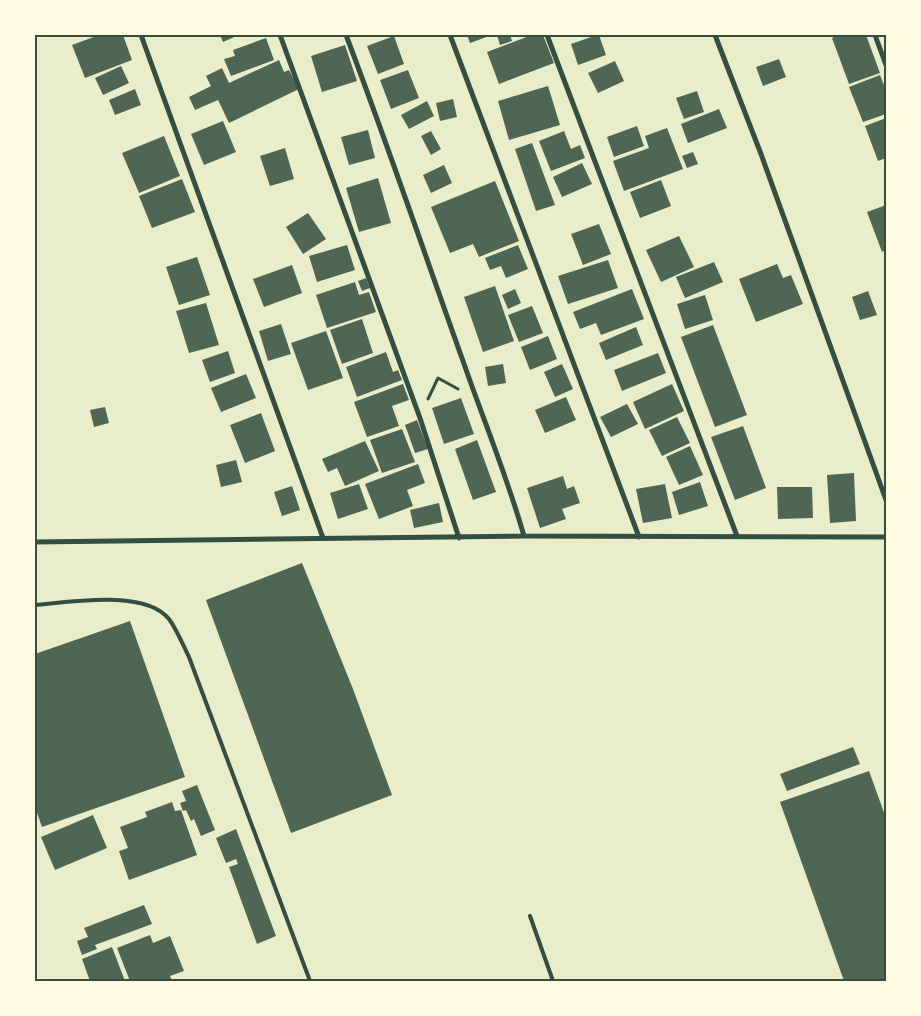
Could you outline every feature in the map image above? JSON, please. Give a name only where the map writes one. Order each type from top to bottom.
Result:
[{"type":"street","points":[[141,35],[323,538]]},
{"type":"street","points":[[280,35],[420,418],[459,538]]},
{"type":"street","points":[[346,35],[476,399],[502,465],[524,536]]},
{"type":"street","points":[[450,35],[639,538]]},
{"type":"street","points":[[547,35],[737,536]]},
{"type":"street","points":[[715,35],[764,163],[886,500]]},
{"type":"street","points":[[875,35],[886,65]]},
{"type":"street","points":[[35,542],[524,536],[639,538],[737,536],[886,537]]},
{"type":"lane","points":[[35,604],[108,599],[146,603],[168,618],[190,657],[310,981]]},
{"type":"lane","points":[[530,916],[553,981]]},
{"type":"path","points":[[420,418],[438,378],[476,399]]},
{"type":"building","points":[[99,35],[123,35],[132,60],[85,78],[72,45]]},
{"type":"building","points":[[220,35],[239,35],[223,42]]},
{"type":"building","points":[[467,35],[492,35],[470,43]]},
{"type":"building","points":[[497,35],[510,35],[512,41],[500,45]]},
{"type":"building","points":[[532,35],[543,35],[554,63],[499,84],[487,52]]},
{"type":"building","points":[[599,35],[606,55],[578,65],[571,44]]},
{"type":"building","points":[[839,35],[866,35],[880,73],[849,84],[832,38]]},
{"type":"building","points":[[394,36],[404,64],[378,74],[367,46]]},
{"type":"building","points":[[266,38],[274,60],[231,76],[224,59],[235,56],[233,50]]},
{"type":"building","points":[[345,45],[357,81],[322,92],[311,56]]},
{"type":"building","points":[[779,59],[786,77],[763,86],[756,67]]},
{"type":"building","points":[[279,60],[284,72],[289,70],[299,89],[229,123],[218,100],[195,110],[189,97],[211,86],[206,76],[222,68],[229,83]]},
{"type":"building","points":[[615,61],[624,81],[598,93],[588,73]]},
{"type":"building","points":[[121,66],[129,83],[103,95],[95,78]]},
{"type":"building","points":[[408,70],[419,98],[391,109],[380,80]]},
{"type":"building","points":[[880,75],[886,90],[886,114],[863,122],[849,87]]},
{"type":"building","points":[[548,86],[560,125],[509,140],[498,101]]},
{"type":"building","points":[[135,89],[141,105],[115,115],[109,100]]},
{"type":"building","points":[[697,91],[704,112],[684,119],[676,98]]},
{"type":"building","points":[[453,99],[457,117],[440,121],[436,103]]},
{"type":"building","points":[[427,101],[434,116],[409,129],[401,115]]},
{"type":"building","points":[[719,109],[727,128],[688,143],[681,124]]},
{"type":"building","points":[[886,118],[886,158],[878,161],[865,126]]},
{"type":"building","points":[[223,121],[236,152],[204,165],[191,134]]},
{"type":"building","points":[[637,126],[644,146],[614,157],[607,137]]},
{"type":"building","points":[[667,128],[683,169],[624,191],[613,161],[649,148],[645,136]]},
{"type":"building","points":[[368,130],[375,158],[349,165],[341,137]]},
{"type":"building","points":[[431,131],[441,149],[431,155],[421,136]]},
{"type":"building","points":[[564,131],[571,149],[580,145],[585,158],[551,171],[539,141]]},
{"type":"building","points":[[164,136],[180,176],[139,193],[122,153]]},
{"type":"building","points":[[532,143],[555,205],[536,211],[515,149]]},
{"type":"building","points":[[285,148],[294,179],[270,186],[260,156]]},
{"type":"building","points":[[693,152],[698,164],[687,168],[682,156]]},
{"type":"building","points":[[582,163],[592,184],[562,197],[553,177]]},
{"type":"building","points":[[444,165],[452,183],[431,193],[423,175]]},
{"type":"building","points":[[378,178],[391,223],[359,232],[346,188]]},
{"type":"building","points":[[182,179],[195,212],[152,228],[139,196]]},
{"type":"building","points":[[661,180],[671,206],[640,218],[630,192]]},
{"type":"building","points":[[495,181],[519,241],[479,257],[473,244],[450,253],[431,207]]},
{"type":"building","points":[[886,205],[886,250],[882,252],[867,212]]},
{"type":"building","points":[[308,213],[326,239],[303,254],[286,227]]},
{"type":"building","points":[[599,224],[611,254],[583,265],[571,234]]},
{"type":"building","points":[[679,236],[694,267],[661,282],[646,250]]},
{"type":"building","points":[[347,245],[355,270],[317,282],[309,256]]},
{"type":"building","points":[[518,245],[528,269],[506,278],[501,266],[490,270],[485,258]]},
{"type":"building","points":[[197,257],[210,295],[179,305],[166,267]]},
{"type":"building","points":[[608,260],[618,288],[568,304],[558,276]]},
{"type":"building","points":[[714,262],[723,282],[685,298],[676,277]]},
{"type":"building","points":[[777,264],[783,278],[791,275],[803,304],[756,322],[739,279]]},
{"type":"building","points":[[292,265],[302,293],[264,307],[253,279]]},
{"type":"building","points":[[366,278],[370,288],[362,291],[358,281]]},
{"type":"building","points":[[355,282],[359,295],[369,292],[376,312],[327,328],[316,295]]},
{"type":"building","points":[[495,286],[514,341],[483,352],[464,297]]},
{"type":"building","points":[[515,289],[521,303],[508,309],[502,295]]},
{"type":"building","points":[[632,289],[644,319],[601,335],[596,323],[580,329],[573,312]]},
{"type":"building","points":[[868,291],[877,315],[860,320],[852,297]]},
{"type":"building","points":[[705,295],[713,320],[685,329],[677,304]]},
{"type":"building","points":[[206,303],[219,345],[189,353],[176,311]]},
{"type":"building","points":[[532,306],[543,333],[519,342],[508,315]]},
{"type":"building","points":[[362,319],[373,353],[342,364],[330,330]]},
{"type":"building","points":[[281,324],[291,354],[268,361],[259,331]]},
{"type":"building","points":[[713,325],[747,415],[715,427],[681,337]]},
{"type":"building","points":[[636,327],[643,345],[606,360],[599,343]]},
{"type":"building","points":[[326,331],[343,378],[308,390],[291,343]]},
{"type":"building","points":[[548,336],[557,359],[530,370],[521,347]]},
{"type":"building","points":[[228,351],[235,373],[210,382],[202,360]]},
{"type":"building","points":[[386,352],[393,372],[398,370],[402,380],[357,397],[346,367]]},
{"type":"building","points":[[658,353],[666,373],[622,391],[614,370]]},
{"type":"building","points":[[503,364],[506,383],[488,386],[485,367]]},
{"type":"building","points":[[562,364],[573,389],[555,397],[544,372]]},
{"type":"building","points":[[246,374],[256,398],[221,412],[211,388]]},
{"type":"building","points":[[403,384],[409,400],[392,406],[399,426],[367,437],[354,402]]},
{"type":"building","points":[[672,384],[684,411],[645,429],[633,402]]},
{"type":"building","points":[[566,397],[576,420],[545,433],[535,410]]},
{"type":"building","points":[[461,398],[474,434],[444,444],[432,408]]},
{"type":"building","points":[[627,404],[638,424],[611,437],[600,417]]},
{"type":"building","points":[[105,407],[109,423],[94,427],[90,410]]},
{"type":"building","points":[[261,413],[275,451],[245,463],[230,425]]},
{"type":"building","points":[[677,417],[690,443],[662,456],[649,430]]},
{"type":"building","points":[[417,420],[428,449],[415,453],[405,425]]},
{"type":"building","points":[[743,426],[766,488],[735,500],[711,437]]},
{"type":"building","points":[[402,429],[415,462],[382,473],[370,440]]},
{"type":"building","points":[[477,440],[496,492],[473,500],[455,449]]},
{"type":"building","points":[[365,441],[379,471],[345,486],[337,468],[328,472],[322,459]]},
{"type":"building","points":[[690,446],[703,475],[679,485],[666,457]]},
{"type":"building","points":[[236,460],[242,482],[221,487],[216,465]]},
{"type":"building","points":[[418,464],[425,483],[407,490],[413,506],[379,519],[365,484]]},
{"type":"building","points":[[854,473],[856,521],[830,523],[827,475]]},
{"type":"building","points":[[563,476],[567,489],[574,486],[580,503],[562,509],[566,519],[540,528],[527,488]]},
{"type":"building","points":[[700,482],[708,506],[679,515],[672,492]]},
{"type":"building","points":[[359,484],[368,509],[338,519],[330,493]]},
{"type":"building","points":[[665,484],[672,518],[643,523],[636,489]]},
{"type":"building","points":[[292,486],[300,510],[282,516],[274,492]]},
{"type":"building","points":[[777,487],[812,487],[813,518],[778,519]]},
{"type":"building","points":[[439,503],[443,522],[414,528],[410,510]]},
{"type":"building","points":[[302,563],[353,689],[392,795],[291,833],[206,600]]},
{"type":"building","points":[[130,621],[185,777],[42,827],[35,807],[35,654]]},
{"type":"building","points":[[853,747],[860,764],[787,791],[780,774]]},
{"type":"building","points":[[869,771],[886,818],[886,981],[844,981],[780,802]]},
{"type":"building","points":[[197,785],[215,830],[201,836],[194,819],[191,821],[186,810],[183,811],[180,803],[186,801],[182,791]]},
{"type":"building","points":[[172,802],[175,811],[181,810],[197,855],[129,880],[119,851],[128,848],[120,827],[147,817],[145,812]]},
{"type":"building","points":[[93,815],[107,848],[55,870],[41,837]]},
{"type":"building","points":[[236,829],[276,936],[257,944],[229,867],[238,864],[236,859],[226,863],[216,838]]},
{"type":"building","points":[[144,905],[152,924],[95,945],[97,949],[82,955],[77,941],[88,937],[84,928]]},
{"type":"building","points":[[150,935],[153,943],[170,936],[184,971],[170,976],[172,981],[130,981],[117,948]]},
{"type":"building","points":[[112,947],[125,981],[90,981],[82,959]]}]
